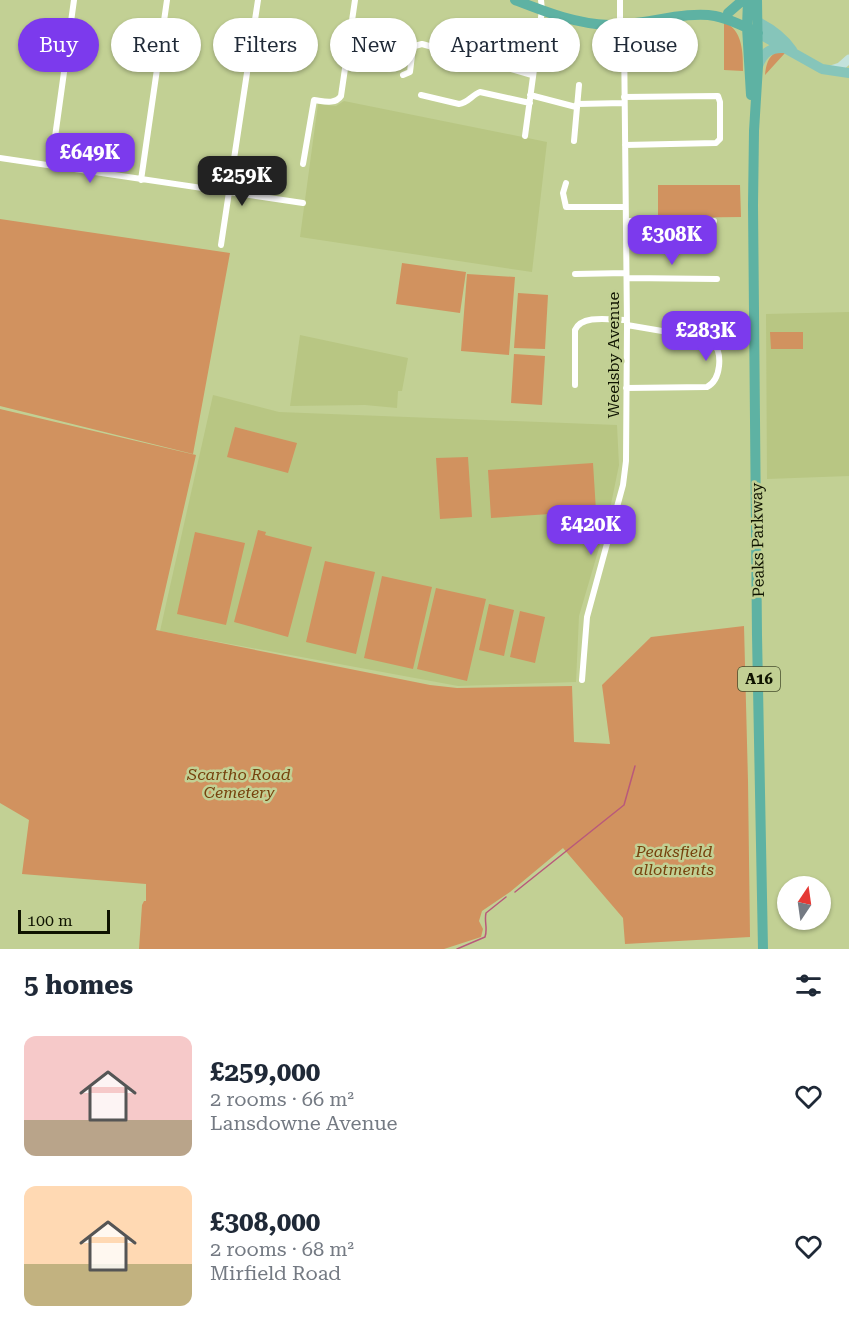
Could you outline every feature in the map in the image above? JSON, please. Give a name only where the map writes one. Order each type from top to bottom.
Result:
[{"type":"highway","points":[[516,0],[542,5],[592,23]]},
{"type":"highway","points":[[682,18],[728,13],[743,0]]},
{"type":"highway","name":"Peaks Parkway","points":[[748,0],[758,66],[754,131]]},
{"type":"highway","name":"Peaks Parkway","points":[[757,0],[753,25],[757,635],[763,949]]},
{"type":"highway","points":[[728,13],[753,25]]},
{"type":"highway","points":[[714,16],[753,25]]},
{"type":"main road","points":[[753,25],[786,41],[789,50]]},
{"type":"main road","points":[[758,66],[761,58],[769,50],[789,50],[815,66],[829,71],[849,73]]},
{"type":"main road","points":[[829,71],[840,68],[849,59]]},
{"type":"street","points":[[51,166],[74,0]]},
{"type":"street","points":[[141,180],[167,0]]},
{"type":"street","points":[[221,245],[258,0]]},
{"type":"street","points":[[353,18],[355,0]]},
{"type":"street","name":"Weelsby Avenue","points":[[620,0],[620,18]]},
{"type":"street","points":[[525,136],[542,5]]},
{"type":"street","points":[[417,46],[422,45],[532,75]]},
{"type":"street","points":[[303,164],[314,100],[339,100],[345,72]]},
{"type":"street","points":[[403,75],[410,72]]},
{"type":"street","name":"Weelsby Avenue","points":[[582,680],[587,617],[622,485],[626,461],[624,72]]},
{"type":"street","points":[[574,141],[579,85]]},
{"type":"street","points":[[421,95],[459,104],[480,92],[576,105],[624,100],[718,96],[720,139],[716,143],[625,145]]},
{"type":"street","points":[[0,158],[303,203]]},
{"type":"street","points":[[566,183],[563,193],[566,207],[625,207]]},
{"type":"street","points":[[626,221],[714,221]]},
{"type":"street","points":[[575,274],[717,279]]},
{"type":"street","points":[[575,385],[575,330],[586,320],[627,323],[708,340],[717,346],[718,375],[715,382],[707,387],[626,388]]},
{"type":"shaded area","points":[[344,101],[547,142],[532,272],[300,237],[318,104],[336,106]]},
{"type":"shaded area","points":[[849,312],[849,476],[767,479],[766,314]]},
{"type":"shaded area","points":[[300,335],[408,358],[402,391],[398,391],[397,408],[365,405],[290,406]]},
{"type":"shaded area","points":[[213,395],[279,412],[617,425],[619,465],[609,514],[579,616],[576,682],[458,686],[160,631]]},
{"type":"green space","points":[[724,22],[735,30],[741,43],[743,71],[724,70]]},
{"type":"green space","points":[[777,52],[785,53],[765,75],[768,61]]},
{"type":"green space","points":[[658,185],[740,185],[741,217],[658,218]]},
{"type":"green space","points":[[0,219],[230,253],[193,454],[0,406]]},
{"type":"green space","points":[[402,263],[466,272],[460,313],[396,304]]},
{"type":"green space","points":[[467,274],[515,277],[509,355],[461,351]]},
{"type":"green space","points":[[518,293],[548,295],[545,349],[514,348]]},
{"type":"green space","points":[[770,332],[803,332],[803,349],[771,349]]},
{"type":"green space","points":[[514,354],[545,356],[542,405],[511,403]]},
{"type":"green space","name":"Scartho Road Cemetery","points":[[0,409],[196,455],[156,630],[430,685],[457,688],[572,686],[574,742],[610,744],[602,685],[651,637],[744,626],[750,937],[625,944],[623,918],[563,848],[510,892],[482,911],[479,921],[483,929],[481,937],[444,949],[139,949],[142,905],[146,901],[146,884],[22,874],[29,820],[0,803]]},
{"type":"green space","points":[[235,427],[297,443],[288,473],[227,457]]},
{"type":"green space","points":[[468,457],[472,517],[440,519],[436,458]]},
{"type":"green space","points":[[593,463],[596,511],[491,518],[488,470]]},
{"type":"green space","points":[[258,530],[266,532],[265,535],[312,547],[288,637],[234,622]]},
{"type":"green space","points":[[195,532],[245,543],[226,625],[177,614]]},
{"type":"green space","points":[[325,561],[375,572],[356,654],[306,642]]},
{"type":"green space","points":[[382,576],[432,587],[413,669],[364,658]]},
{"type":"green space","points":[[436,588],[486,599],[467,681],[417,669]]},
{"type":"green space","points":[[489,604],[514,610],[504,656],[479,650]]},
{"type":"green space","points":[[520,611],[545,617],[535,663],[510,657]]},
{"type":"waterway","points":[[515,892],[624,805],[635,766]]},
{"type":"waterway","points":[[457,949],[485,937],[486,913],[506,897]]},
{"type":"park label","name":"Peaksfield allotments","points":[[674,860]]}]
